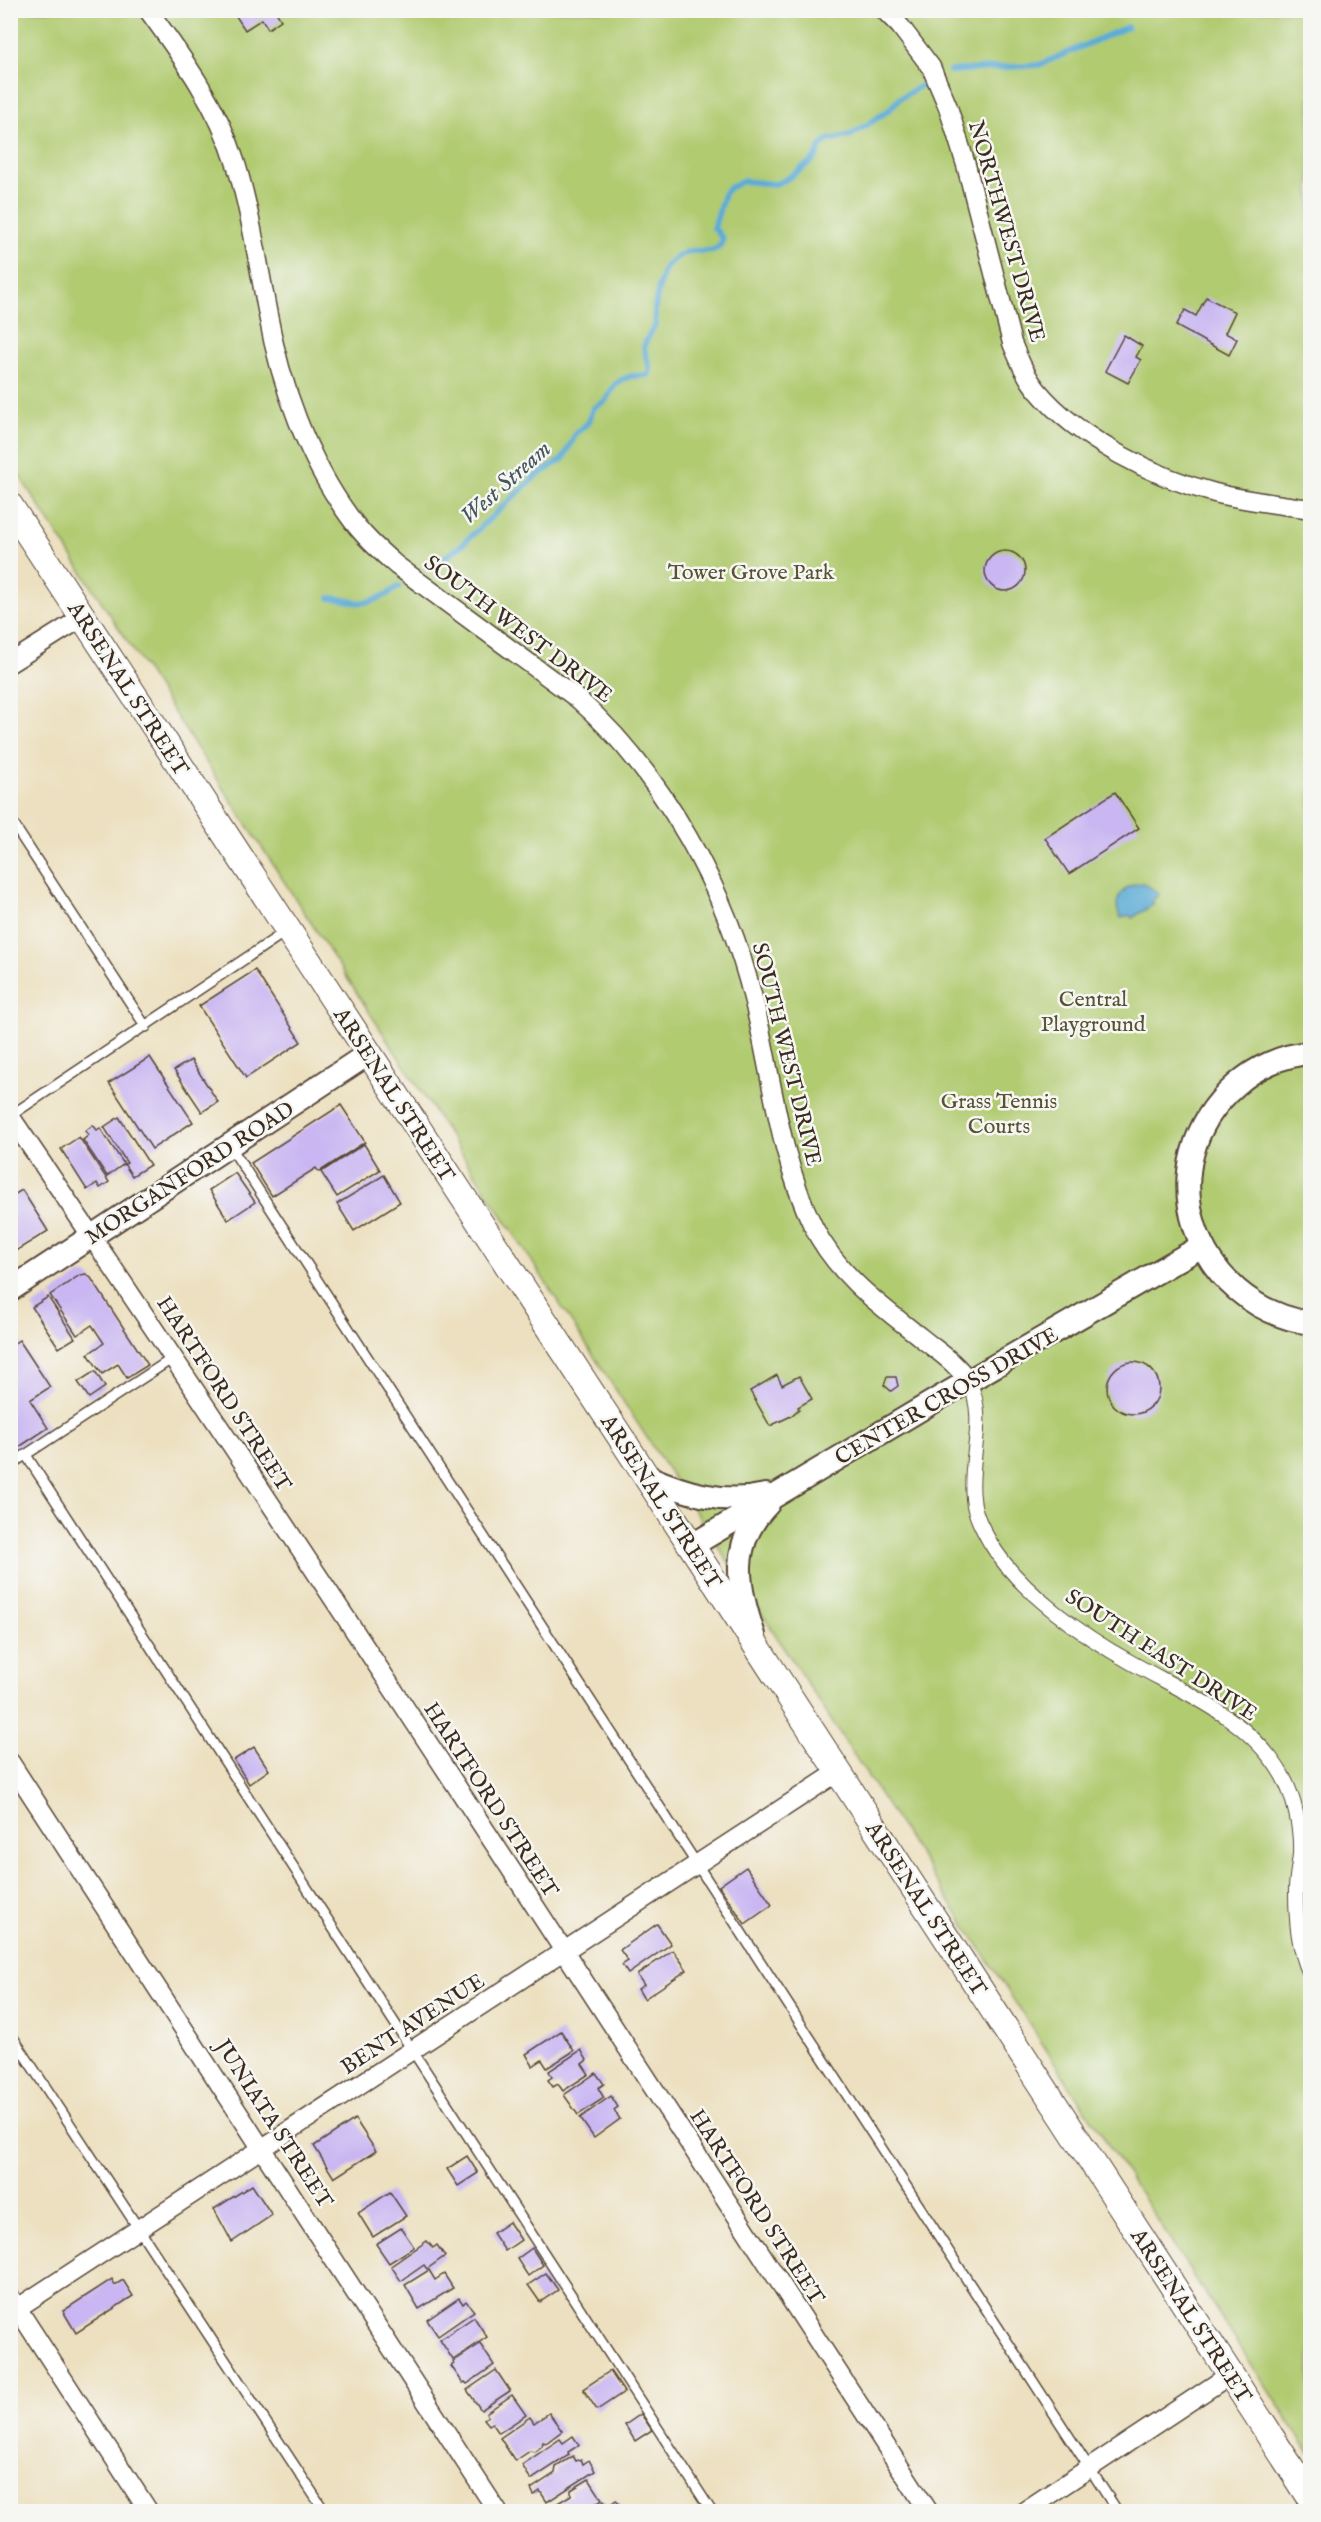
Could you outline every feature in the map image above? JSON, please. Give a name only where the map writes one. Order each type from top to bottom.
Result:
[{"type":"main road","name":"ARSENAL STREET","points":[[10,506],[646,1476],[1311,2497]]},
{"type":"street","name":"SOUTH WEST DRIVE","points":[[148,10],[201,85],[222,126],[248,209],[279,364],[303,432],[333,490],[349,516],[368,540],[396,565],[578,699],[603,721],[640,764],[682,829],[719,900],[732,932],[754,1004],[787,1151],[801,1197],[813,1226],[829,1254],[849,1277],[871,1299],[954,1363],[969,1382]]},
{"type":"street","name":"NORTHWEST DRIVE","points":[[884,10],[920,52],[940,86],[966,165],[1012,343],[1021,366],[1036,389],[1049,404],[1092,437],[1157,474],[1216,494],[1311,509]]},
{"type":"street","points":[[10,663],[83,616]]},
{"type":"street","points":[[1311,1053],[1283,1058],[1250,1074],[1223,1097],[1209,1116],[1194,1149],[1189,1184],[1192,1220],[1202,1246],[1220,1274],[1248,1300],[1284,1317],[1311,1323]]},
{"type":"street","name":"MORGANFORD ROAD","points":[[10,1290],[368,1054]]},
{"type":"street","name":"HARTFORD STREET","points":[[10,1116],[173,1358],[565,1952],[929,2511]]},
{"type":"street","name":"CENTER CROSS DRIVE","points":[[691,1546],[779,1492],[1202,1246]]},
{"type":"street","name":"SOUTH EAST DRIVE","points":[[969,1382],[976,1399],[978,1418],[972,1485],[974,1508],[991,1545],[1006,1564],[1044,1602],[1099,1642],[1131,1663],[1194,1695],[1236,1723],[1262,1747],[1283,1776],[1299,1826],[1297,1922],[1302,1955],[1311,1974]]},
{"type":"street","points":[[646,1476],[688,1492],[710,1497],[748,1499],[779,1492]]},
{"type":"street","points":[[760,1653],[742,1590],[740,1555],[743,1544],[759,1513],[779,1492]]},
{"type":"street","name":"JUNIATA STREET","points":[[10,1762],[498,2511]]},
{"type":"street","name":"BENT AVENUE","points":[[13,2306],[140,2228],[838,1772]]},
{"type":"street","points":[[13,2306],[149,2511]]},
{"type":"street","points":[[1023,2511],[1231,2374]]},
{"type":"lane","points":[[10,819],[146,1027]]},
{"type":"lane","points":[[10,1116],[288,930]]},
{"type":"lane","points":[[230,1146],[1118,2511]]},
{"type":"lane","points":[[10,1465],[173,1358]]},
{"type":"lane","points":[[26,1455],[712,2511]]},
{"type":"lane","points":[[10,2033],[325,2511]]},
{"type":"green space","name":"Tower Grove Park","points":[[10,11],[1310,11],[1310,2454],[11,463]]},
{"type":"water","points":[[1144,883],[1159,894],[1152,901],[1154,904],[1132,918],[1129,915],[1121,918],[1117,905],[1121,893],[1131,886]]},
{"type":"building","points":[[232,10],[275,10],[281,20],[268,29],[262,19],[245,30]]},
{"type":"building","points":[[1206,297],[1235,312],[1225,333],[1237,339],[1229,355],[1176,326],[1185,310],[1196,316]]},
{"type":"building","points":[[1124,335],[1142,346],[1136,357],[1141,360],[1128,383],[1105,371]]},
{"type":"building","points":[[1005,551],[1019,557],[1025,571],[1019,585],[1005,591],[991,585],[985,571],[991,557]]},
{"type":"building","points":[[1115,792],[1139,828],[1069,874],[1045,838]]},
{"type":"building","points":[[255,970],[301,1042],[246,1078],[199,1006]]},
{"type":"building","points":[[150,1057],[193,1122],[152,1149],[109,1083]]},
{"type":"building","points":[[191,1060],[218,1102],[202,1112],[174,1070]]},
{"type":"building","points":[[341,1105],[365,1142],[319,1172],[316,1168],[272,1196],[251,1163]]},
{"type":"building","points":[[119,1117],[150,1165],[132,1176],[124,1164],[127,1163],[104,1127]]},
{"type":"building","points":[[93,1125],[97,1130],[100,1128],[124,1164],[107,1176],[83,1140],[89,1135],[85,1131]]},
{"type":"building","points":[[79,1137],[109,1182],[100,1188],[97,1183],[87,1190],[61,1149]]},
{"type":"building","points":[[364,1144],[380,1170],[337,1197],[321,1172]]},
{"type":"building","points":[[235,1173],[255,1202],[228,1220],[209,1190]]},
{"type":"building","points":[[384,1175],[400,1202],[354,1231],[337,1204]]},
{"type":"building","points":[[22,1190],[48,1231],[14,1252],[10,1246],[10,1197]]},
{"type":"building","points":[[86,1274],[91,1278],[148,1365],[127,1378],[118,1364],[102,1374],[88,1354],[104,1343],[92,1325],[77,1335],[50,1295],[80,1275]]},
{"type":"building","points":[[48,1297],[75,1338],[59,1348],[32,1307]]},
{"type":"building","points":[[19,1340],[50,1387],[30,1400],[48,1428],[10,1453],[10,1346]]},
{"type":"building","points":[[1133,1362],[1143,1364],[1151,1370],[1157,1378],[1159,1388],[1157,1398],[1151,1406],[1143,1412],[1133,1414],[1123,1412],[1115,1406],[1109,1398],[1107,1388],[1109,1378],[1115,1370],[1123,1364]]},
{"type":"building","points":[[95,1371],[105,1387],[89,1398],[78,1382]]},
{"type":"building","points":[[777,1375],[782,1385],[799,1376],[812,1399],[798,1407],[799,1409],[791,1416],[770,1426],[750,1391]]},
{"type":"building","points":[[887,1377],[896,1377],[898,1386],[891,1391],[884,1385]]},
{"type":"building","points":[[254,1747],[269,1770],[249,1784],[234,1760]]},
{"type":"building","points":[[746,1867],[772,1905],[745,1924],[719,1886]]},
{"type":"building","points":[[657,1924],[671,1944],[628,1974],[622,1965],[628,1961],[620,1950]]},
{"type":"building","points":[[673,1950],[687,1970],[644,1999],[638,1989],[644,1985],[637,1975]]},
{"type":"building","points":[[561,2031],[574,2051],[547,2068],[542,2060],[533,2066],[526,2054]]},
{"type":"building","points":[[581,2050],[587,2060],[582,2064],[589,2074],[563,2091],[558,2084],[553,2087],[548,2080],[552,2077],[549,2071]]},
{"type":"building","points":[[596,2073],[604,2084],[598,2088],[604,2098],[578,2115],[564,2095]]},
{"type":"building","points":[[611,2096],[618,2107],[614,2110],[620,2119],[594,2138],[580,2118]]},
{"type":"building","points":[[355,2119],[376,2151],[334,2178],[314,2146]]},
{"type":"building","points":[[467,2156],[478,2173],[458,2186],[447,2169]]},
{"type":"building","points":[[252,2185],[272,2215],[232,2242],[214,2209]]},
{"type":"building","points":[[390,2192],[406,2216],[373,2237],[358,2213]]},
{"type":"building","points":[[509,2222],[521,2240],[505,2251],[493,2233]]},
{"type":"building","points":[[401,2228],[414,2247],[389,2263],[376,2244]]},
{"type":"building","points":[[427,2241],[433,2248],[437,2245],[445,2256],[427,2269],[424,2265],[401,2281],[391,2266]]},
{"type":"building","points":[[532,2248],[543,2265],[528,2276],[517,2259]]},
{"type":"building","points":[[429,2270],[435,2280],[444,2274],[453,2288],[419,2309],[405,2285]]},
{"type":"building","points":[[546,2273],[558,2290],[540,2302],[528,2285]]},
{"type":"building","points":[[112,2279],[115,2285],[123,2280],[133,2296],[76,2333],[63,2311]]},
{"type":"building","points":[[459,2298],[463,2304],[466,2301],[474,2311],[438,2336],[427,2320]]},
{"type":"building","points":[[474,2317],[487,2337],[453,2360],[440,2340]]},
{"type":"building","points":[[480,2344],[494,2365],[467,2384],[463,2383],[451,2366],[453,2362]]},
{"type":"building","points":[[496,2370],[510,2391],[481,2410],[467,2390]]},
{"type":"building","points":[[610,2371],[624,2392],[597,2410],[583,2389]]},
{"type":"building","points":[[512,2395],[526,2415],[499,2433],[492,2423],[489,2425],[484,2419],[488,2416],[486,2413]]},
{"type":"building","points":[[549,2413],[562,2431],[546,2443],[543,2442],[542,2446],[534,2452],[530,2451],[515,2461],[500,2438],[530,2417],[534,2423]]},
{"type":"building","points":[[641,2414],[652,2430],[635,2441],[625,2425]]},
{"type":"building","points":[[573,2436],[579,2445],[568,2452],[569,2455],[531,2480],[522,2465],[560,2439],[563,2443]]},
{"type":"building","points":[[573,2456],[576,2461],[581,2459],[583,2464],[589,2460],[595,2471],[547,2502],[540,2491],[534,2495],[531,2489],[555,2473],[556,2467]]},
{"type":"building","points":[[589,2479],[602,2499],[583,2512],[543,2512],[571,2495],[571,2490]]},
{"type":"building","points":[[604,2500],[608,2506],[616,2500],[622,2509],[617,2512],[587,2512]]},
{"type":"waterway","name":"West Stream","points":[[950,71],[1039,65],[1127,27]]},
{"type":"waterway","name":"West Stream","points":[[427,568],[458,548],[536,476],[563,459],[576,433],[589,422],[593,408],[605,401],[615,385],[632,376],[648,375],[650,369],[644,345],[656,323],[656,303],[664,270],[670,262],[682,254],[689,251],[714,250],[721,244],[723,239],[714,228],[724,194],[728,189],[742,181],[775,184],[785,180],[812,161],[818,154],[819,148],[828,140],[851,135],[888,111],[900,98],[924,84]]},
{"type":"waterway","name":"West Stream","points":[[330,598],[360,603],[372,601],[399,586]]},
{"type":"park label","name":"Central Playground","points":[[1093,1010]]},
{"type":"park label","name":"Grass Tennis Courts","points":[[999,1112]]}]
